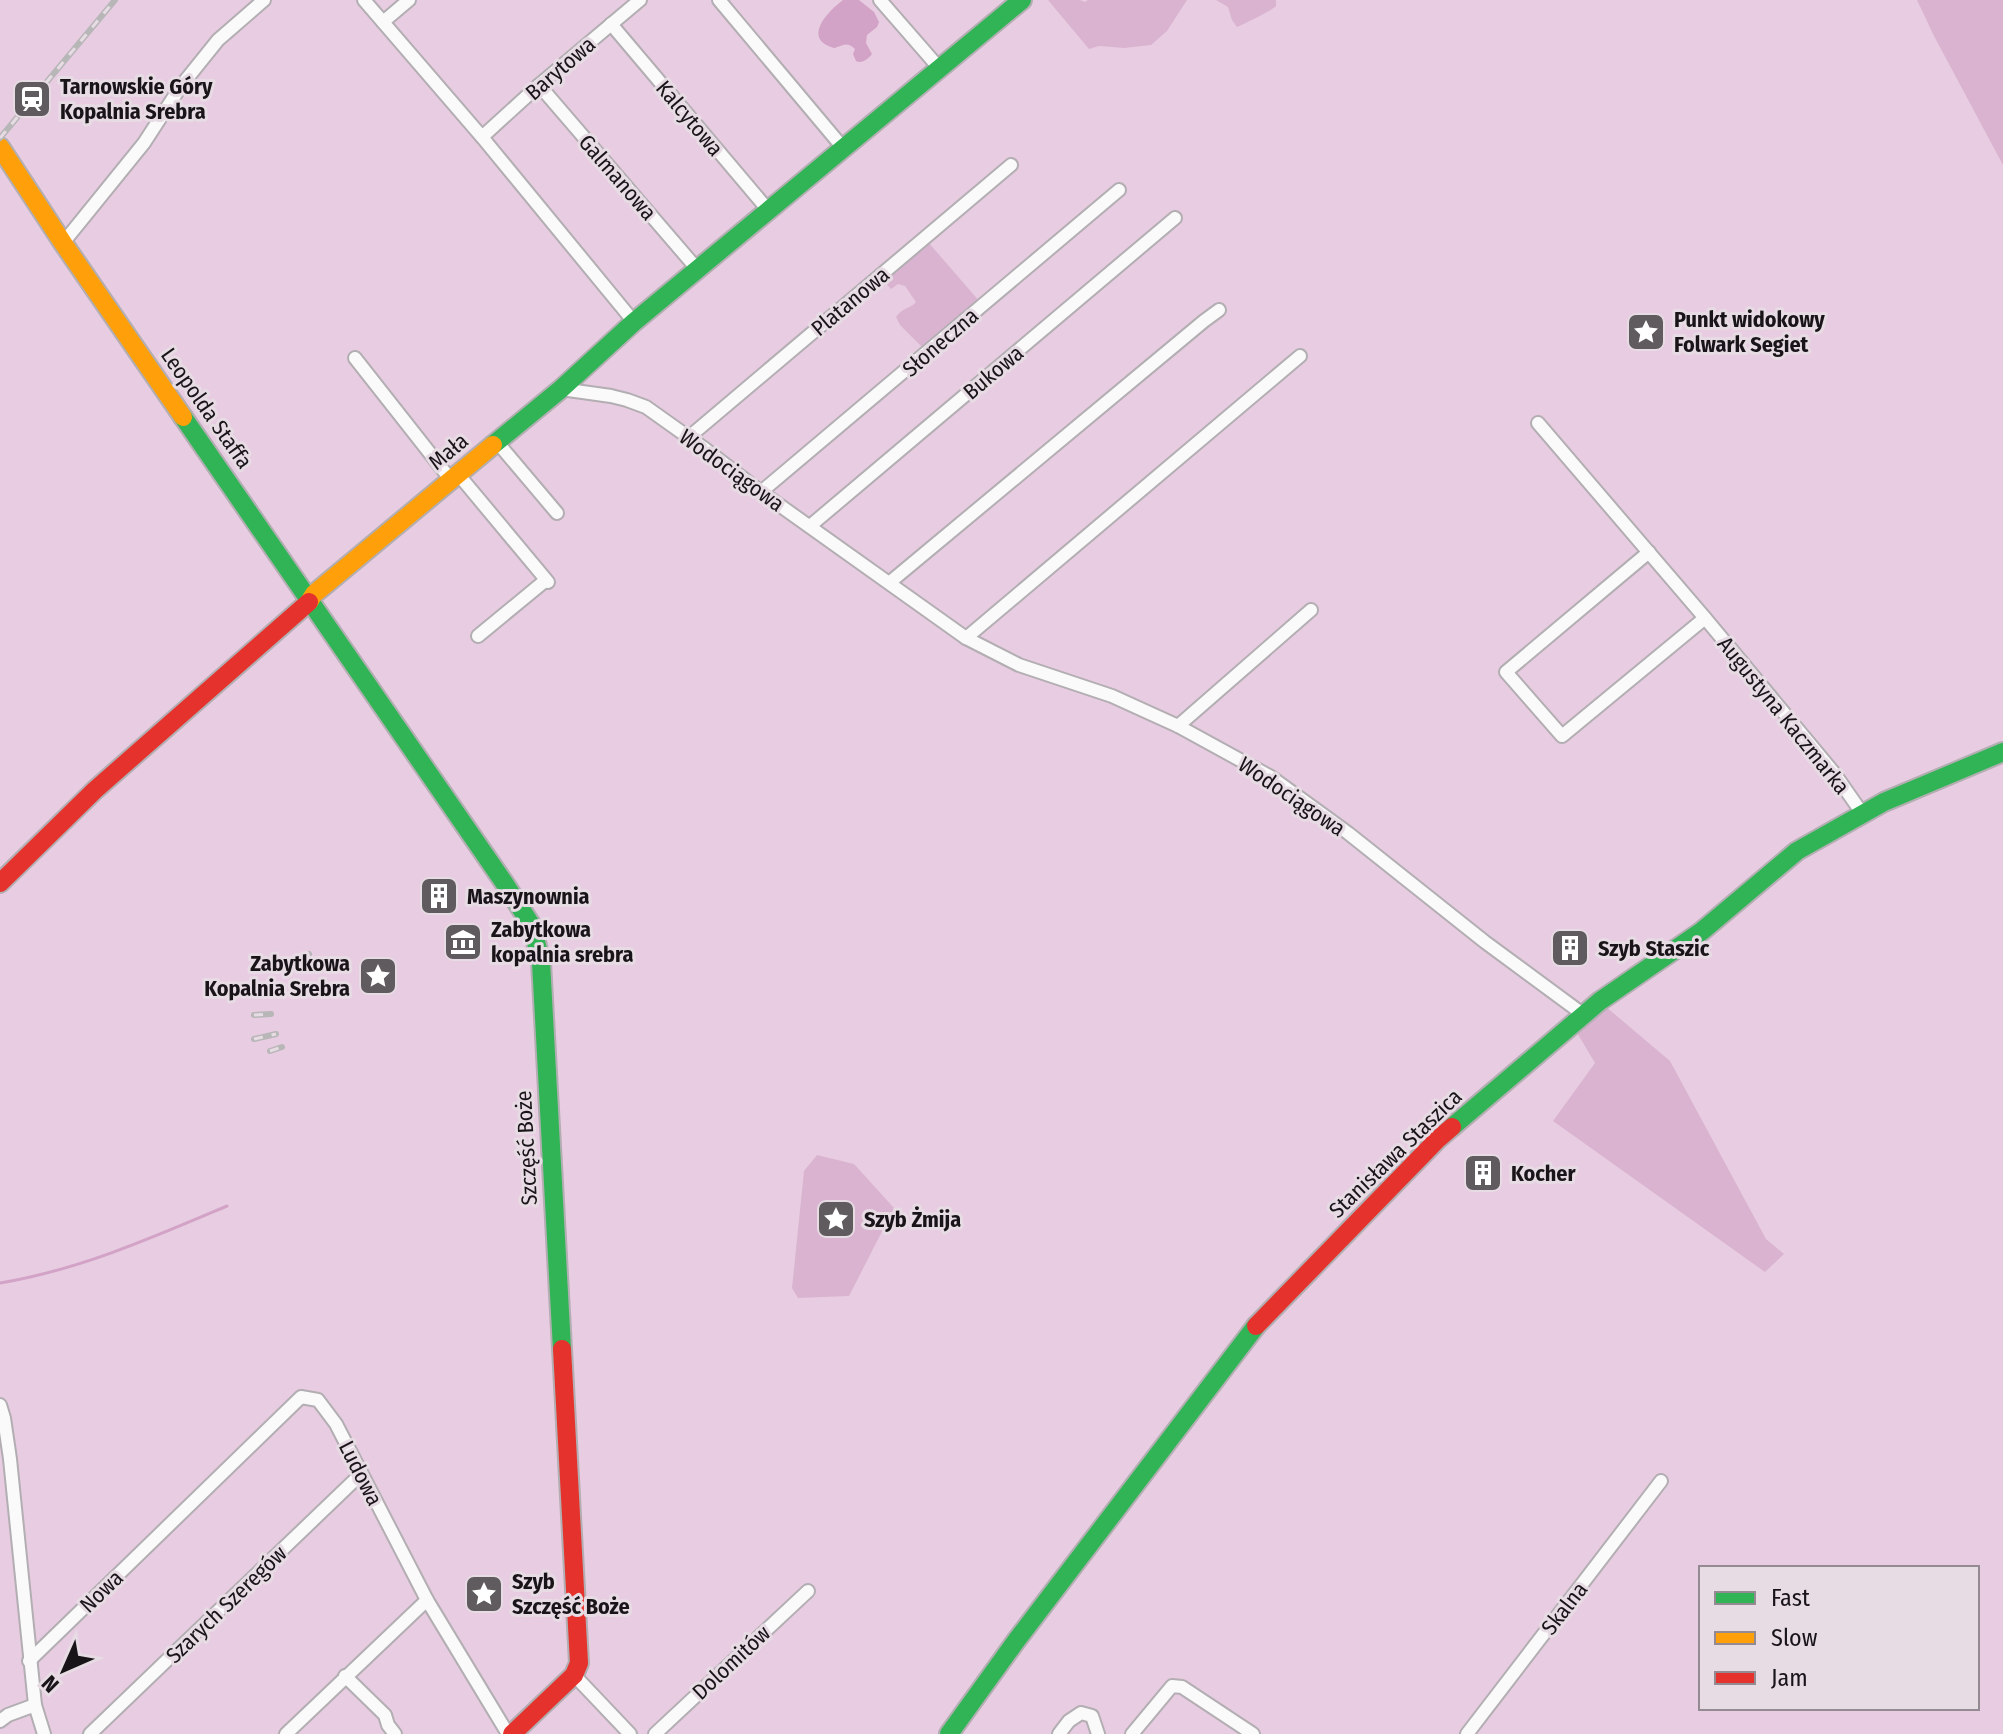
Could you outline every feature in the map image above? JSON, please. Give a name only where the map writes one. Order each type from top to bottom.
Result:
[{"type":"street","points":[[63,243],[144,143],[181,86],[218,40],[264,0]]},
{"type":"street","points":[[364,0],[634,322]]},
{"type":"street","points":[[383,22],[409,0]]},
{"type":"street","name":"Barytowa","points":[[482,137],[640,0]]},
{"type":"street","points":[[719,0],[844,149]]},
{"type":"street","points":[[880,0],[940,69]]},
{"type":"street","name":"Mała","points":[[0,883],[95,790],[218,684],[314,594],[561,389],[634,322],[1022,0]]},
{"type":"street","name":"Kalcytowa","points":[[611,24],[769,211]]},
{"type":"street","name":"Galmanowa","points":[[539,85],[698,270]]},
{"type":"street","name":"Leopolda Staffa","points":[[0,147],[310,600]]},
{"type":"street","name":"Platanowa","points":[[689,437],[1011,165]]},
{"type":"street","name":"Słoneczna","points":[[761,492],[1119,190]]},
{"type":"street","name":"Bukowa","points":[[810,526],[1175,218]]},
{"type":"street","points":[[889,583],[1219,310]]},
{"type":"street","points":[[966,638],[1300,356]]},
{"type":"street","points":[[355,358],[454,477],[547,581],[478,636]]},
{"type":"street","name":"Wodociągowa","points":[[561,389],[627,400],[646,407],[966,638],[1019,665],[1112,696],[1178,726],[1271,777],[1584,1015]]},
{"type":"street","name":"Augustyna Kaczmarka","points":[[1538,423],[1834,773],[1862,813]]},
{"type":"street","points":[[497,442],[557,513]]},
{"type":"street","name":"Augustyna Kaczmarka","points":[[1649,552],[1506,672],[1562,736],[1705,618]]},
{"type":"street","name":"Szczęść Boże","points":[[310,600],[532,926],[538,945],[579,1663],[574,1675]]},
{"type":"street","points":[[1178,726],[1311,610]]},
{"type":"street","name":"Stanisława Staszica","points":[[949,1734],[1255,1327],[1437,1140],[1600,1001],[1702,931],[1797,851],[1862,813],[2003,752]]},
{"type":"street","name":"Ludowa","points":[[158,1535],[301,1397],[318,1400],[336,1424],[427,1600],[510,1734]]},
{"type":"street","points":[[0,1405],[12,1474],[29,1661],[35,1705],[44,1734]]},
{"type":"street","name":"Szarych Szeregów","points":[[90,1734],[361,1474]]},
{"type":"street","name":"Skalna","points":[[1467,1734],[1661,1481]]},
{"type":"street","name":"Nowa","points":[[29,1661],[158,1535]]},
{"type":"street","name":"Dolomitów","points":[[655,1734],[808,1591]]},
{"type":"street","points":[[286,1734],[427,1600]]},
{"type":"street","points":[[510,1734],[574,1675],[630,1734]]},
{"type":"street","points":[[345,1676],[385,1715],[395,1734]]},
{"type":"street","points":[[1132,1734],[1172,1686],[1182,1687],[1253,1734]]},
{"type":"street","points":[[0,1721],[35,1705]]},
{"type":"street","points":[[1059,1734],[1081,1713],[1092,1716],[1098,1734]]},
{"type":"shaded area","points":[[0,0],[2003,0],[2003,1734],[0,1734]]},
{"type":"shaded area","points":[[843,0],[859,0],[874,12],[879,22],[867,35],[866,43],[872,54],[863,61],[856,61],[853,54],[855,49],[849,45],[834,48],[820,38],[820,25]]},
{"type":"shaded area","points":[[1048,0],[1187,0],[1167,31],[1151,45],[1089,49]]},
{"type":"shaded area","points":[[1216,0],[1276,0],[1276,6],[1237,27],[1228,7]]},
{"type":"shaded area","points":[[1917,0],[2003,0],[2003,165],[1934,36]]},
{"type":"shaded area","points":[[928,242],[980,302],[924,349],[896,317],[916,302],[905,286],[898,284],[891,289],[883,280]]},
{"type":"shaded area","points":[[1605,1006],[1670,1061],[1766,1239],[1784,1254],[1765,1272],[1553,1121],[1595,1063],[1576,1031]]},
{"type":"shaded area","points":[[817,1155],[854,1164],[894,1208],[849,1296],[798,1298],[792,1288],[804,1171]]},
{"type":"waterway","points":[[0,1283],[87,1261],[227,1206]]},
{"type":"railway","points":[[0,138],[115,0]]},
{"type":"railway","points":[[305,958],[309,954]]},
{"type":"railway","points":[[261,985],[276,989]]},
{"type":"railway","points":[[254,1015],[271,1014]]},
{"type":"railway","points":[[254,1039],[276,1034]]},
{"type":"railway","points":[[270,1051],[282,1047]]},
{"type":"traffic: fast","points":[[493,445],[561,389],[634,322],[1022,0]]},
{"type":"traffic: fast","points":[[183,417],[532,926],[541,962],[562,1349]]},
{"type":"traffic: fast","points":[[1452,1127],[1600,1001],[1702,931],[1797,851],[1884,802],[2003,752]]},
{"type":"traffic: fast","points":[[949,1734],[1256,1326]]},
{"type":"traffic: slow","points":[[0,147],[183,417]]},
{"type":"traffic: slow","points":[[309,602],[314,594],[493,445]]},
{"type":"traffic: jam","points":[[0,883],[95,790],[309,602]]},
{"type":"traffic: jam","points":[[1256,1326],[1452,1127]]},
{"type":"traffic: jam","points":[[512,1734],[574,1675],[579,1663],[562,1349]]},
{"type":"place","name":"Tarnowskie Góry Kopalnia Srebra","points":[[32,99]]},
{"type":"place","name":"Punkt widokowy Folwark Segiet","points":[[1646,332]]},
{"type":"place","name":"Maszynownia","points":[[439,896]]},
{"type":"place","name":"Zabytkowa kopalnia srebra","points":[[463,942]]},
{"type":"place","name":"Szyb Staszic","points":[[1570,948]]},
{"type":"place","name":"Zabytkowa Kopalnia Srebra","points":[[378,976]]},
{"type":"place","name":"Kocher","points":[[1483,1173]]},
{"type":"place","name":"Szyb Żmija","points":[[836,1219]]},
{"type":"place","name":"Szyb Szczęść Boże","points":[[484,1594]]}]
